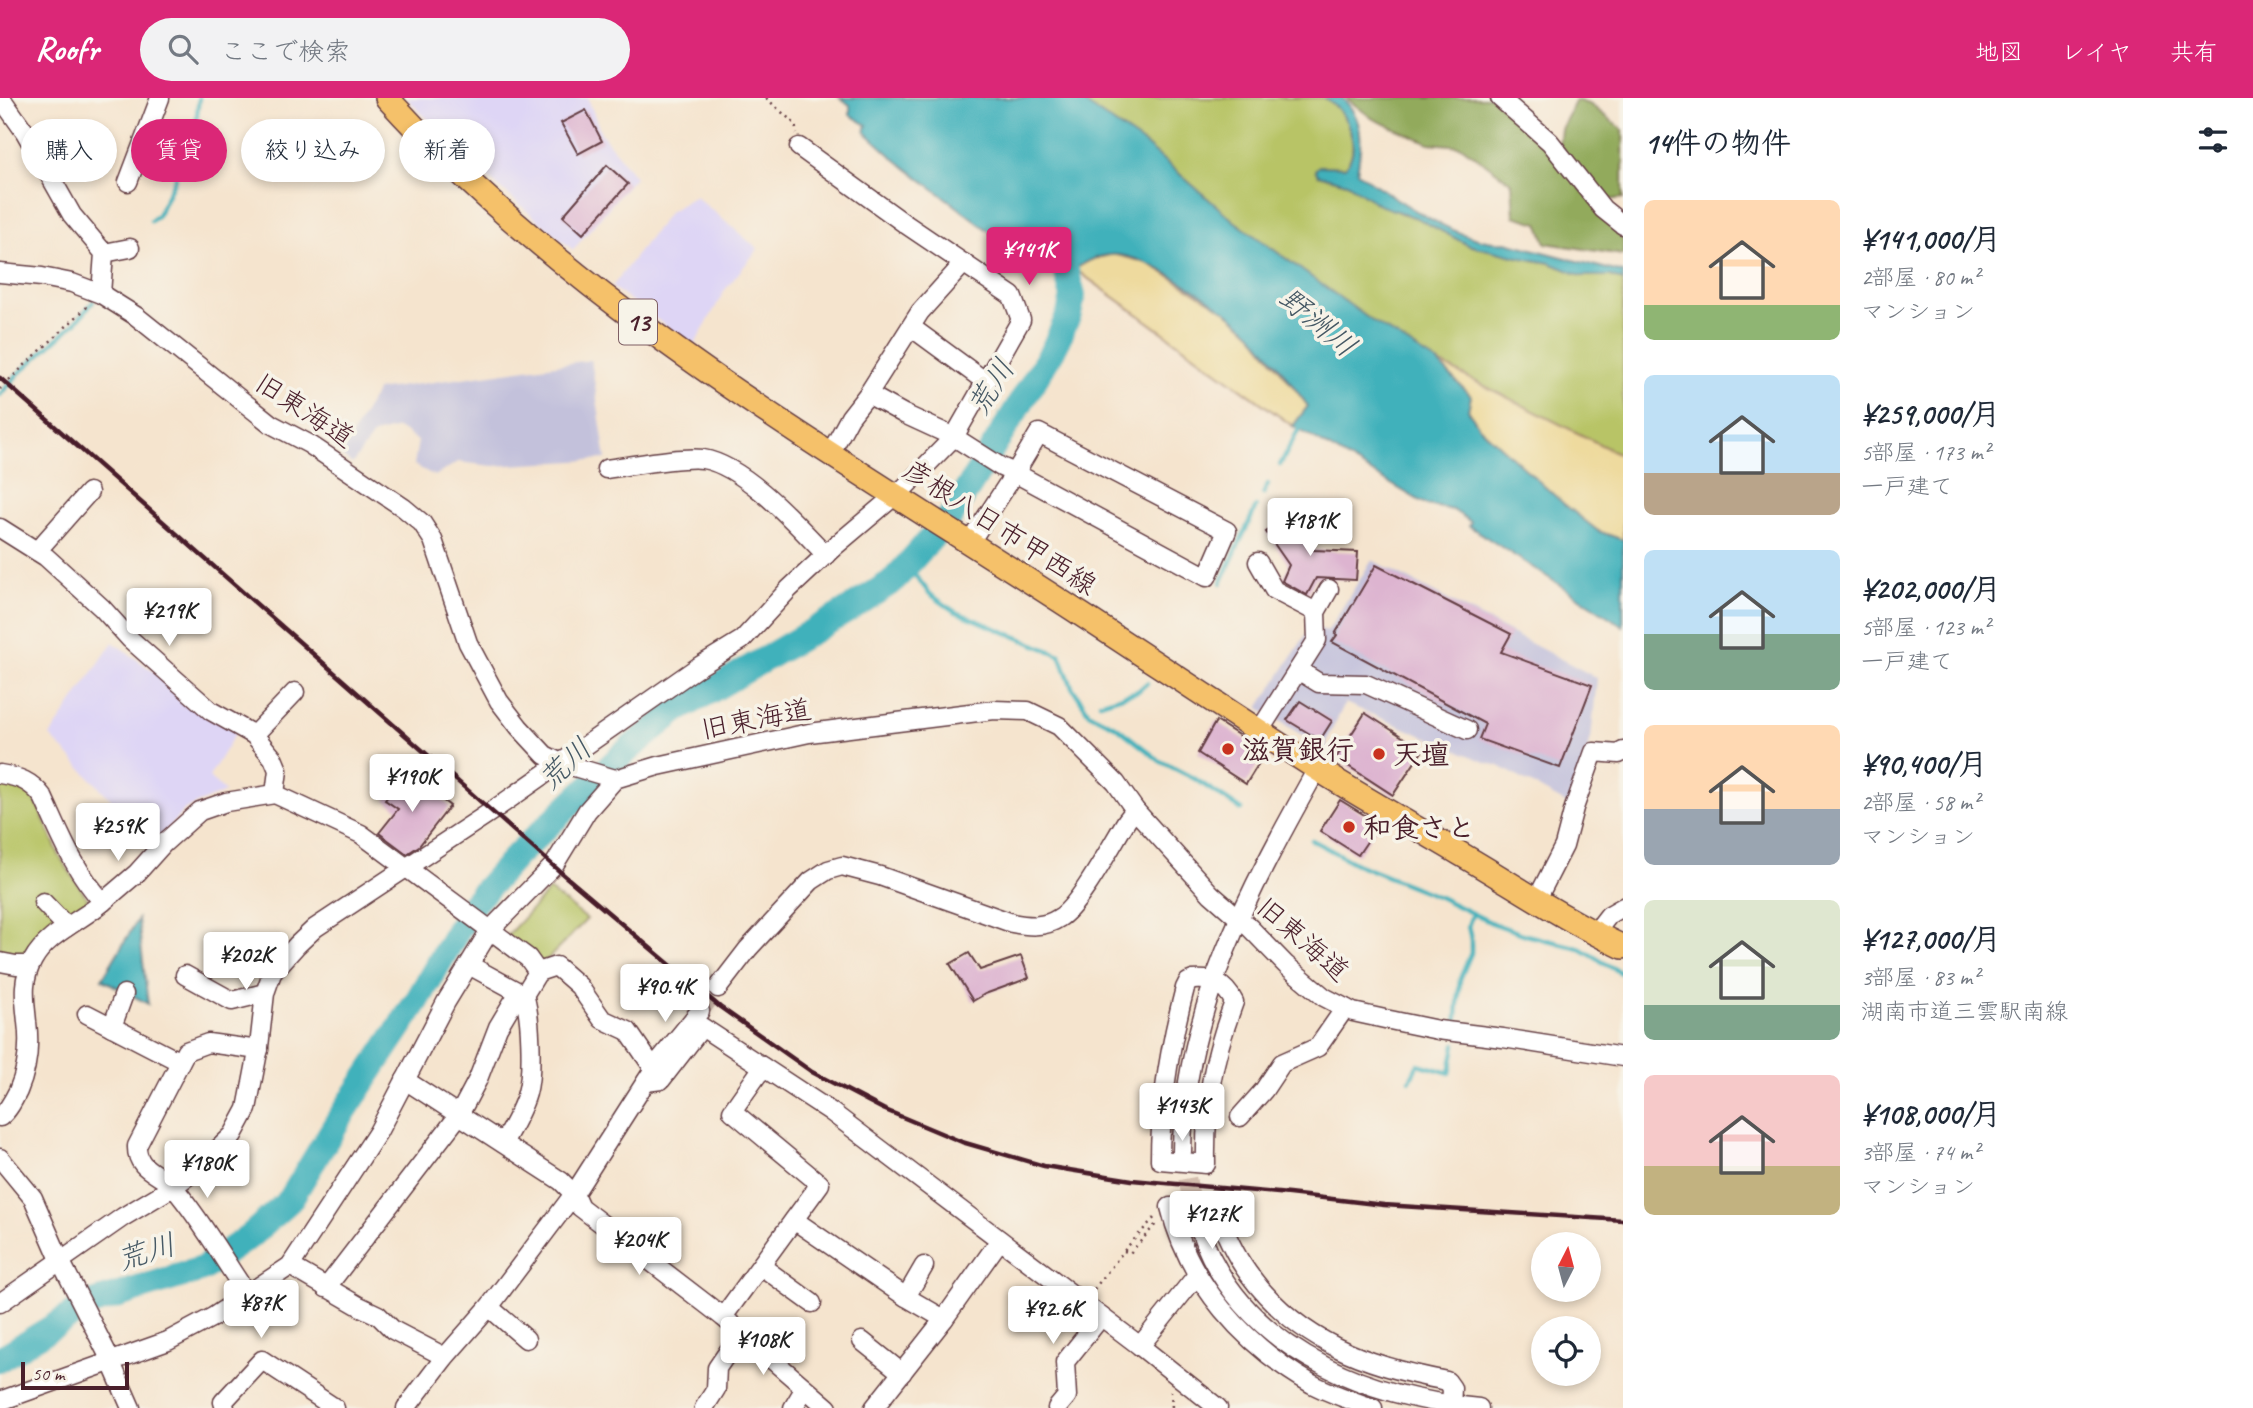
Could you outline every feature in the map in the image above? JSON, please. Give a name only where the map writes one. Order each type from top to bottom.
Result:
[{"type":"main road","name":"彦根八日市甲西線","points":[[387,98],[454,167],[551,254],[659,339],[744,398],[1318,769],[1536,901],[1623,947]]},
{"type":"street","points":[[1,98],[25,132],[72,215],[104,253],[101,294]]},
{"type":"street","points":[[128,182],[160,98]]},
{"type":"street","points":[[1500,98],[1549,142],[1603,209],[1623,225]]},
{"type":"street","points":[[0,1303],[65,1270],[123,1217],[196,1170],[233,1135],[247,1109],[259,1050],[265,993],[272,973],[315,928],[564,764],[698,667],[742,640],[825,555],[957,438],[1021,320],[1012,296],[799,147]]},
{"type":"street","points":[[104,253],[130,248]]},
{"type":"street","points":[[830,454],[850,417],[868,394],[920,312],[964,263]]},
{"type":"street","name":"旧東海道","points":[[0,273],[72,283],[101,294],[136,316],[271,424],[309,444],[422,523],[433,540],[468,643],[485,678],[519,727],[545,755],[564,764],[615,779],[658,766],[809,733],[994,710],[1028,711],[1059,726],[1116,783],[1135,810],[1212,894],[1324,997],[1364,1015],[1438,1030],[1623,1057]]},
{"type":"street","points":[[911,327],[986,382]]},
{"type":"street","points":[[868,394],[957,438],[1008,470],[1207,577],[1227,531],[1040,433],[1008,470],[960,536]]},
{"type":"street","points":[[606,469],[702,459],[722,465],[780,508],[825,555]]},
{"type":"street","points":[[37,551],[89,492]]},
{"type":"street","points":[[0,528],[37,551],[211,711],[254,735],[273,758],[278,770],[275,794]]},
{"type":"street","points":[[1258,562],[1274,590],[1315,612]]},
{"type":"street","points":[[1260,730],[1317,640],[1315,612],[1329,589]]},
{"type":"street","points":[[1298,670],[1319,683],[1366,684],[1468,730]]},
{"type":"street","points":[[254,735],[295,692]]},
{"type":"street","points":[[1536,901],[1564,846],[1594,752],[1619,754],[1623,751]]},
{"type":"street","points":[[1182,1152],[1185,1092],[1190,1063],[1214,982],[1238,918],[1264,864],[1318,769]]},
{"type":"street","points":[[0,774],[26,780],[36,788],[43,797],[71,860],[103,902]]},
{"type":"street","points":[[0,1401],[109,1356],[168,1341],[213,1318],[290,1266],[378,1132],[468,965],[485,927],[554,865],[587,811],[615,779]]},
{"type":"street","points":[[0,1117],[12,1103],[22,1081],[28,1047],[24,984],[30,965],[44,945],[103,902],[137,873],[163,844],[200,811],[226,802],[275,794],[361,834],[528,958],[538,972]]},
{"type":"street","points":[[718,988],[770,923],[811,881],[828,870],[842,866],[880,876],[1012,923],[1031,926],[1058,919],[1068,912],[1079,897],[1126,820],[1135,810]]},
{"type":"street","points":[[43,902],[67,928]]},
{"type":"street","points":[[1595,933],[1609,915],[1623,907]]},
{"type":"street","points":[[0,962],[30,965]]},
{"type":"street","points":[[468,965],[524,995],[529,1009],[527,1092],[520,1112],[503,1143]]},
{"type":"street","points":[[327,1288],[459,1115],[478,1079],[498,1027],[513,1002],[524,995],[538,972],[556,966],[579,986],[603,1019],[628,1031],[650,1076],[662,1080],[702,1027],[830,1111],[1218,1408]]},
{"type":"street","points":[[185,975],[232,1001],[265,993]]},
{"type":"street","points":[[1193,980],[1214,982],[1228,990],[1234,1002],[1219,1042],[1211,1076],[1207,1106],[1206,1164],[1160,1160],[1160,1122],[1166,1072],[1185,988],[1188,982],[1193,980]]},
{"type":"street","points":[[112,1027],[124,994]]},
{"type":"street","points":[[1240,1118],[1282,1063],[1318,1047],[1345,1008]]},
{"type":"street","points":[[406,1408],[444,1357],[489,1307],[574,1194],[650,1076],[700,1011]]},
{"type":"street","points":[[86,1014],[180,1062]]},
{"type":"street","points":[[247,1294],[173,1187],[142,1164],[137,1157],[137,1146],[186,1051],[208,1043],[259,1050]]},
{"type":"street","points":[[723,1317],[820,1184],[732,1111],[763,1067]]},
{"type":"street","points":[[405,1080],[561,1181],[574,1194],[580,1207],[723,1317],[828,1408]]},
{"type":"street","points":[[0,1158],[33,1198],[131,1408]]},
{"type":"street","points":[[1373,1408],[1314,1385],[1277,1363],[1253,1343],[1197,1275],[1176,1230],[1170,1207],[1216,1210],[1229,1242],[1247,1272],[1269,1300],[1319,1339],[1351,1355],[1374,1365],[1447,1381],[1452,1388],[1452,1407]]},
{"type":"street","points":[[1195,1218],[1212,1258],[1232,1289],[1277,1337],[1308,1358],[1342,1376],[1396,1395],[1452,1407],[1479,1408]]},
{"type":"street","points":[[794,1220],[906,1297],[944,1319]]},
{"type":"street","points":[[874,1408],[944,1319],[1000,1240]]},
{"type":"street","points":[[290,1266],[378,1315],[393,1330],[444,1357]]},
{"type":"street","points":[[761,1266],[812,1303]]},
{"type":"street","points":[[906,1297],[924,1266]]},
{"type":"street","points":[[1140,1346],[1197,1275]]},
{"type":"street","points":[[489,1307],[526,1339]]},
{"type":"street","points":[[1057,1408],[1067,1396],[1065,1362],[1101,1317]]},
{"type":"street","points":[[704,1408],[716,1389],[717,1368],[741,1334]]},
{"type":"street","points":[[863,1341],[902,1373]]},
{"type":"street","points":[[225,1408],[223,1402],[262,1360],[334,1408]]},
{"type":"street","points":[[793,1408],[805,1388]]},
{"type":"path","points":[[766,98],[796,124],[799,147]]},
{"type":"path","points":[[9,380],[101,294]]},
{"type":"path","points":[[1083,1303],[1157,1215]]},
{"type":"path","points":[[1124,1251],[1130,1253],[1164,1215]]},
{"type":"shaded area","points":[[406,98],[588,98],[601,133],[635,177],[573,250],[493,182],[495,119],[428,119]]},
{"type":"shaded area","points":[[695,196],[758,249],[725,290],[694,346],[612,287],[669,212]]},
{"type":"shaded area","points":[[591,360],[606,459],[493,466],[458,462],[435,476],[414,465],[418,441],[398,428],[374,434],[352,464],[341,455],[377,390]]},
{"type":"shaded area","points":[[1372,560],[1597,678],[1591,739],[1569,805],[1499,766],[1345,703],[1327,740],[1327,751],[1259,708],[1312,625],[1327,632]]},
{"type":"shaded area","points":[[113,642],[236,732],[209,777],[225,792],[185,809],[154,844],[50,736]]},
{"type":"green space","points":[[1077,98],[1325,98],[1343,115],[1352,138],[1352,154],[1345,167],[1319,166],[1318,175],[1347,183],[1400,213],[1417,218],[1468,245],[1550,263],[1582,276],[1611,276],[1623,281],[1623,456],[1437,362],[1372,321],[1234,221],[1146,145]]},
{"type":"green space","points":[[1346,98],[1492,98],[1546,146],[1623,240],[1623,255],[1546,243],[1538,223],[1514,216],[1512,183],[1461,146],[1429,143],[1373,119]]},
{"type":"green space","points":[[1576,100],[1591,105],[1623,130],[1623,198],[1600,201],[1559,144],[1561,129]]},
{"type":"green space","points":[[0,782],[22,788],[37,804],[60,857],[91,904],[25,957],[0,957]]},
{"type":"green space","points":[[549,890],[587,919],[542,965],[503,940]]},
{"type":"sand","points":[[1113,254],[1148,263],[1226,311],[1253,335],[1308,406],[1293,426],[1075,269],[1091,260]]},
{"type":"sand","points":[[1437,362],[1623,456],[1623,540],[1598,531],[1563,504],[1479,427],[1468,410],[1471,396]]},
{"type":"water","name":"野洲川","points":[[840,98],[1077,98],[1146,145],[1234,221],[1372,321],[1437,362],[1471,396],[1468,410],[1479,427],[1598,531],[1623,540],[1623,626],[1469,526],[1471,522],[1453,510],[1427,505],[1293,426],[1308,406],[1252,334],[1206,297],[1164,272],[1125,256],[1097,258],[1062,276],[1007,245],[896,160],[865,132],[867,125],[850,115],[850,105]]},
{"type":"water","points":[[1325,98],[1342,98],[1355,114],[1361,142],[1357,172],[1408,206],[1470,237],[1506,242],[1623,273],[1623,281],[1611,276],[1582,276],[1550,263],[1468,245],[1417,218],[1379,205],[1347,183],[1318,175],[1315,170],[1319,166],[1345,167],[1350,161],[1353,146],[1343,115]]},
{"type":"water","points":[[138,919],[148,1004],[102,979]]},
{"type":"building","points":[[586,110],[602,141],[578,154],[561,123]]},
{"type":"building","points":[[607,165],[628,184],[583,234],[563,216]]},
{"type":"building","points":[[1290,515],[1314,550],[1358,552],[1356,580],[1316,578],[1307,595],[1282,581],[1289,565],[1266,532]]},
{"type":"building","points":[[1376,565],[1511,634],[1501,652],[1592,685],[1560,768],[1479,739],[1485,724],[1332,642]]},
{"type":"building","points":[[1300,701],[1332,721],[1320,740],[1287,720]]},
{"type":"building","name":"天壇","points":[[1365,713],[1423,750],[1393,795],[1336,758]]},
{"type":"building","name":"滋賀銀行","points":[[1216,721],[1254,745],[1259,763],[1246,784],[1198,753]]},
{"type":"building","points":[[407,772],[450,806],[419,846],[407,854],[379,833],[398,809],[385,800]]},
{"type":"building","name":"和食さと","points":[[1340,800],[1379,824],[1358,855],[1320,831]]},
{"type":"building","points":[[969,953],[980,970],[1021,956],[1029,978],[973,1001],[950,964]]},
{"type":"waterway","points":[[196,119],[199,98]]},
{"type":"waterway","points":[[151,221],[158,215],[174,182]]},
{"type":"waterway","name":"荒川","points":[[0,1359],[90,1304],[202,1269],[249,1237],[290,1200],[339,1119],[417,1001],[473,904],[516,856],[623,754],[676,711],[893,581],[951,516],[1053,350],[1069,314],[1073,296],[1064,263],[1065,240]]},
{"type":"waterway","points":[[0,395],[18,374],[76,322],[93,302]]},
{"type":"waterway","points":[[1280,465],[1301,425]]},
{"type":"waterway","points":[[1263,494],[1268,484]]},
{"type":"waterway","points":[[1221,583],[1256,507]]},
{"type":"waterway","points":[[907,565],[930,594],[954,611],[1060,655],[1072,687],[1089,713],[1117,727],[1160,761],[1195,779],[1242,810]]},
{"type":"waterway","points":[[1100,703],[1138,691],[1147,683]]},
{"type":"waterway","points":[[1312,840],[1356,864],[1439,897],[1492,923],[1526,935],[1579,948],[1621,973]]},
{"type":"waterway","points":[[1456,1028],[1460,979],[1471,953],[1468,926],[1472,915]]},
{"type":"waterway","points":[[1410,1080],[1418,1064],[1450,1073],[1455,1044]]},
{"type":"tunnel","points":[[700,1011],[718,988]]},
{"type":"tunnel","points":[[1182,1152],[1195,1218]]},
{"type":"railway","points":[[0,378],[565,876],[720,1007],[812,1072],[883,1109],[962,1142],[1044,1166],[1132,1180],[1384,1205],[1623,1220]]},
{"type":"place","name":"滋賀銀行","points":[[1228,749]]},
{"type":"place","name":"天壇","points":[[1379,754]]},
{"type":"place","name":"和食さと","points":[[1349,827]]}]
